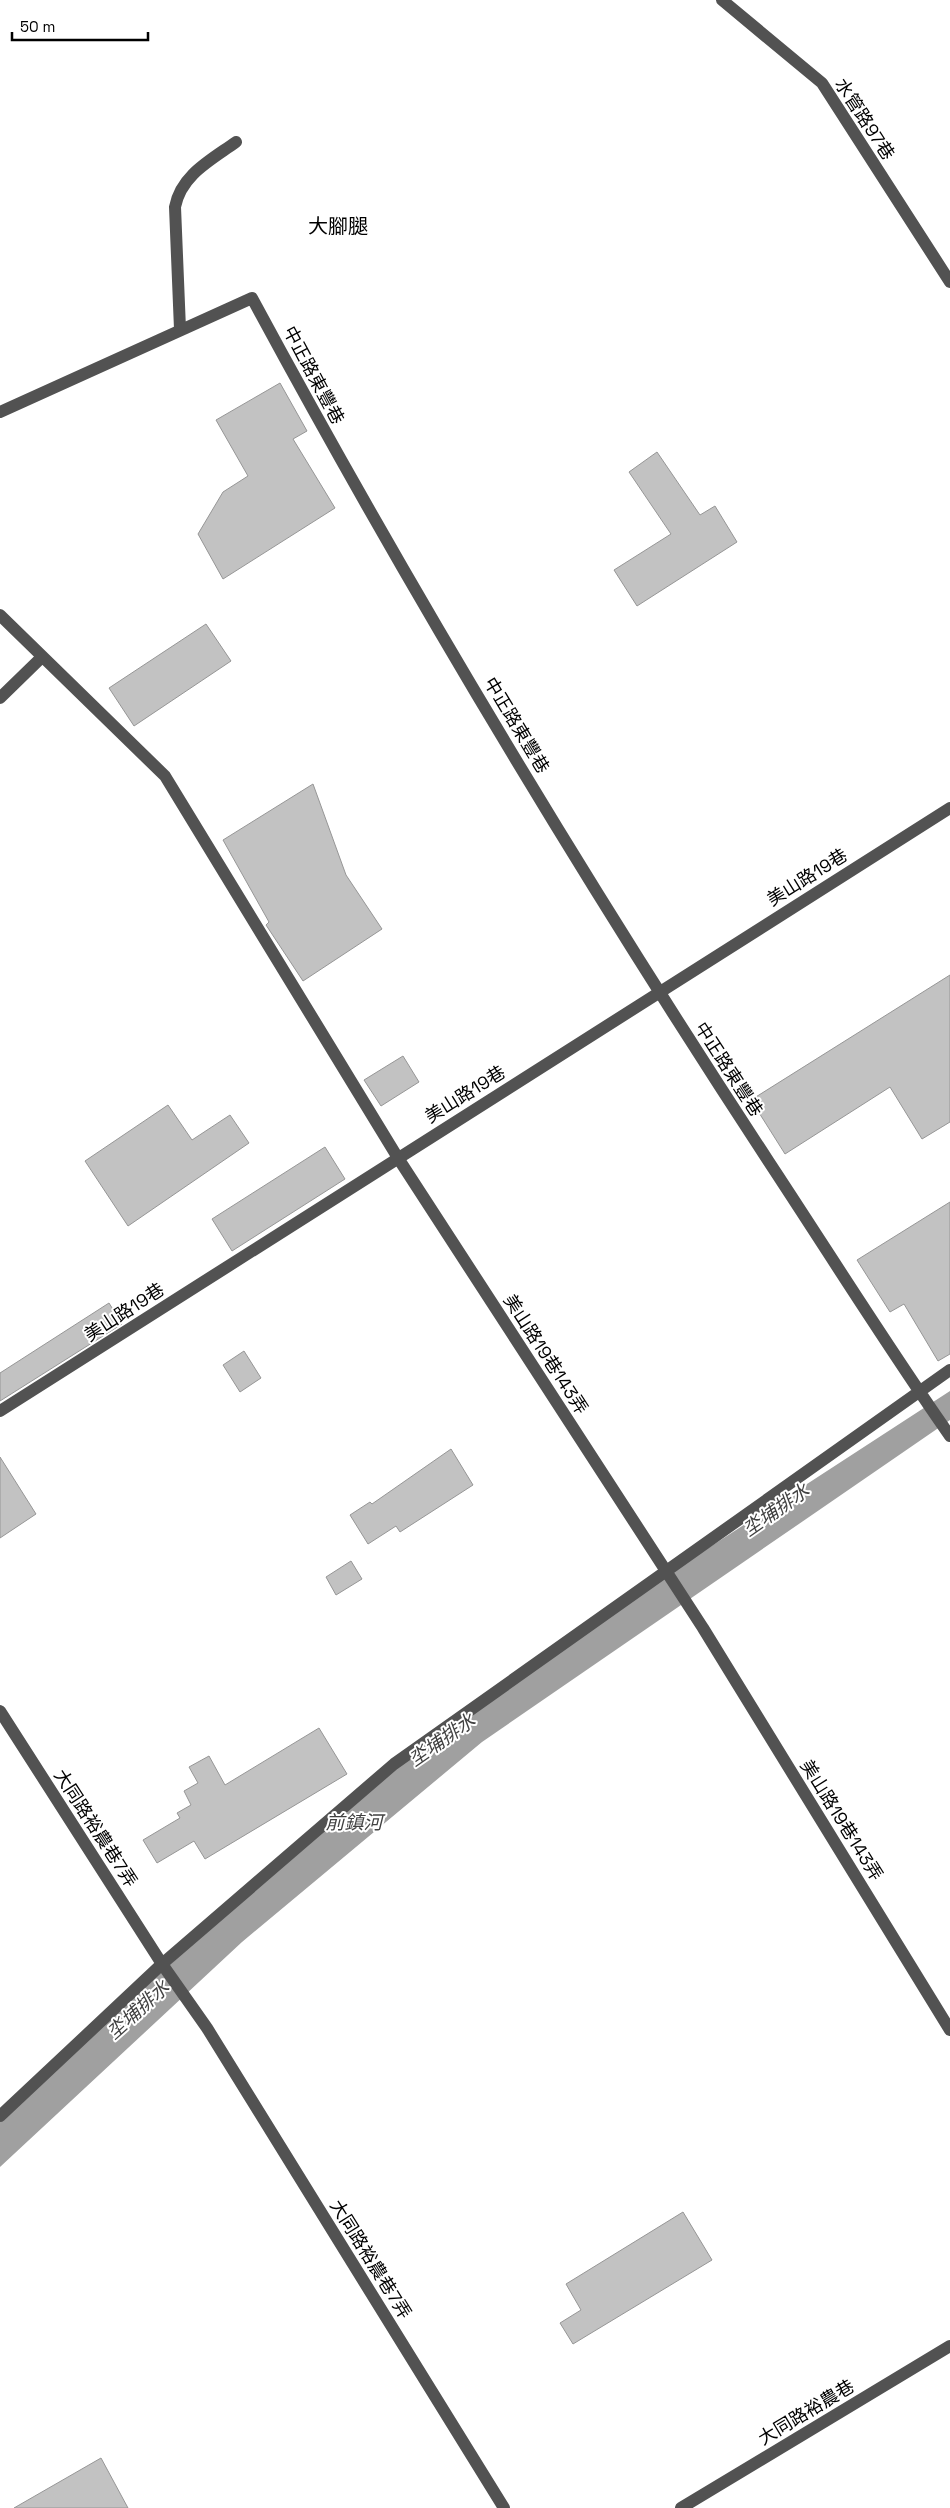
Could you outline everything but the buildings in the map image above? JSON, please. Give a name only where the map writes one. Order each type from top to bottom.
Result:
[{"type":"street","name":"水管路97巷","points":[[722,0],[822,82],[950,282]]},
{"type":"street","points":[[180,329],[175,207],[177,194],[185,181],[236,142]]},
{"type":"street","name":"中正路東豐巷","points":[[0,412],[252,298],[326,436],[508,745],[658,992],[919,1392],[950,1436]]},
{"type":"street","points":[[0,615],[165,776],[398,1158]]},
{"type":"street","points":[[0,698],[42,657]]},
{"type":"street","name":"美山路19巷","points":[[0,1411],[950,808]]},
{"type":"street","name":"美山路19巷143弄","points":[[398,1158],[703,1628],[950,2030]]},
{"type":"street","points":[[0,2116],[162,1964],[394,1764],[950,1370]]},
{"type":"street","name":"大同路裕農巷7弄","points":[[0,1711],[162,1964],[207,2028],[504,2508]]},
{"type":"street","name":"大同路裕農巷","points":[[681,2508],[950,2346]]},
{"type":"water","name":"前鎮河","points":[[950,1391],[950,1420],[482,1742],[242,1942],[0,2167],[0,2122],[340,1807],[616,1608]]},
{"type":"district","name":"大腳腿","points":[[338,226]]},
{"type":"water label","name":"坔埔排水","points":[[776,1510]]},
{"type":"water label","name":"坔埔排水","points":[[442,1740]]},
{"type":"water label","name":"坔埔排水","points":[[138,2010]]}]
